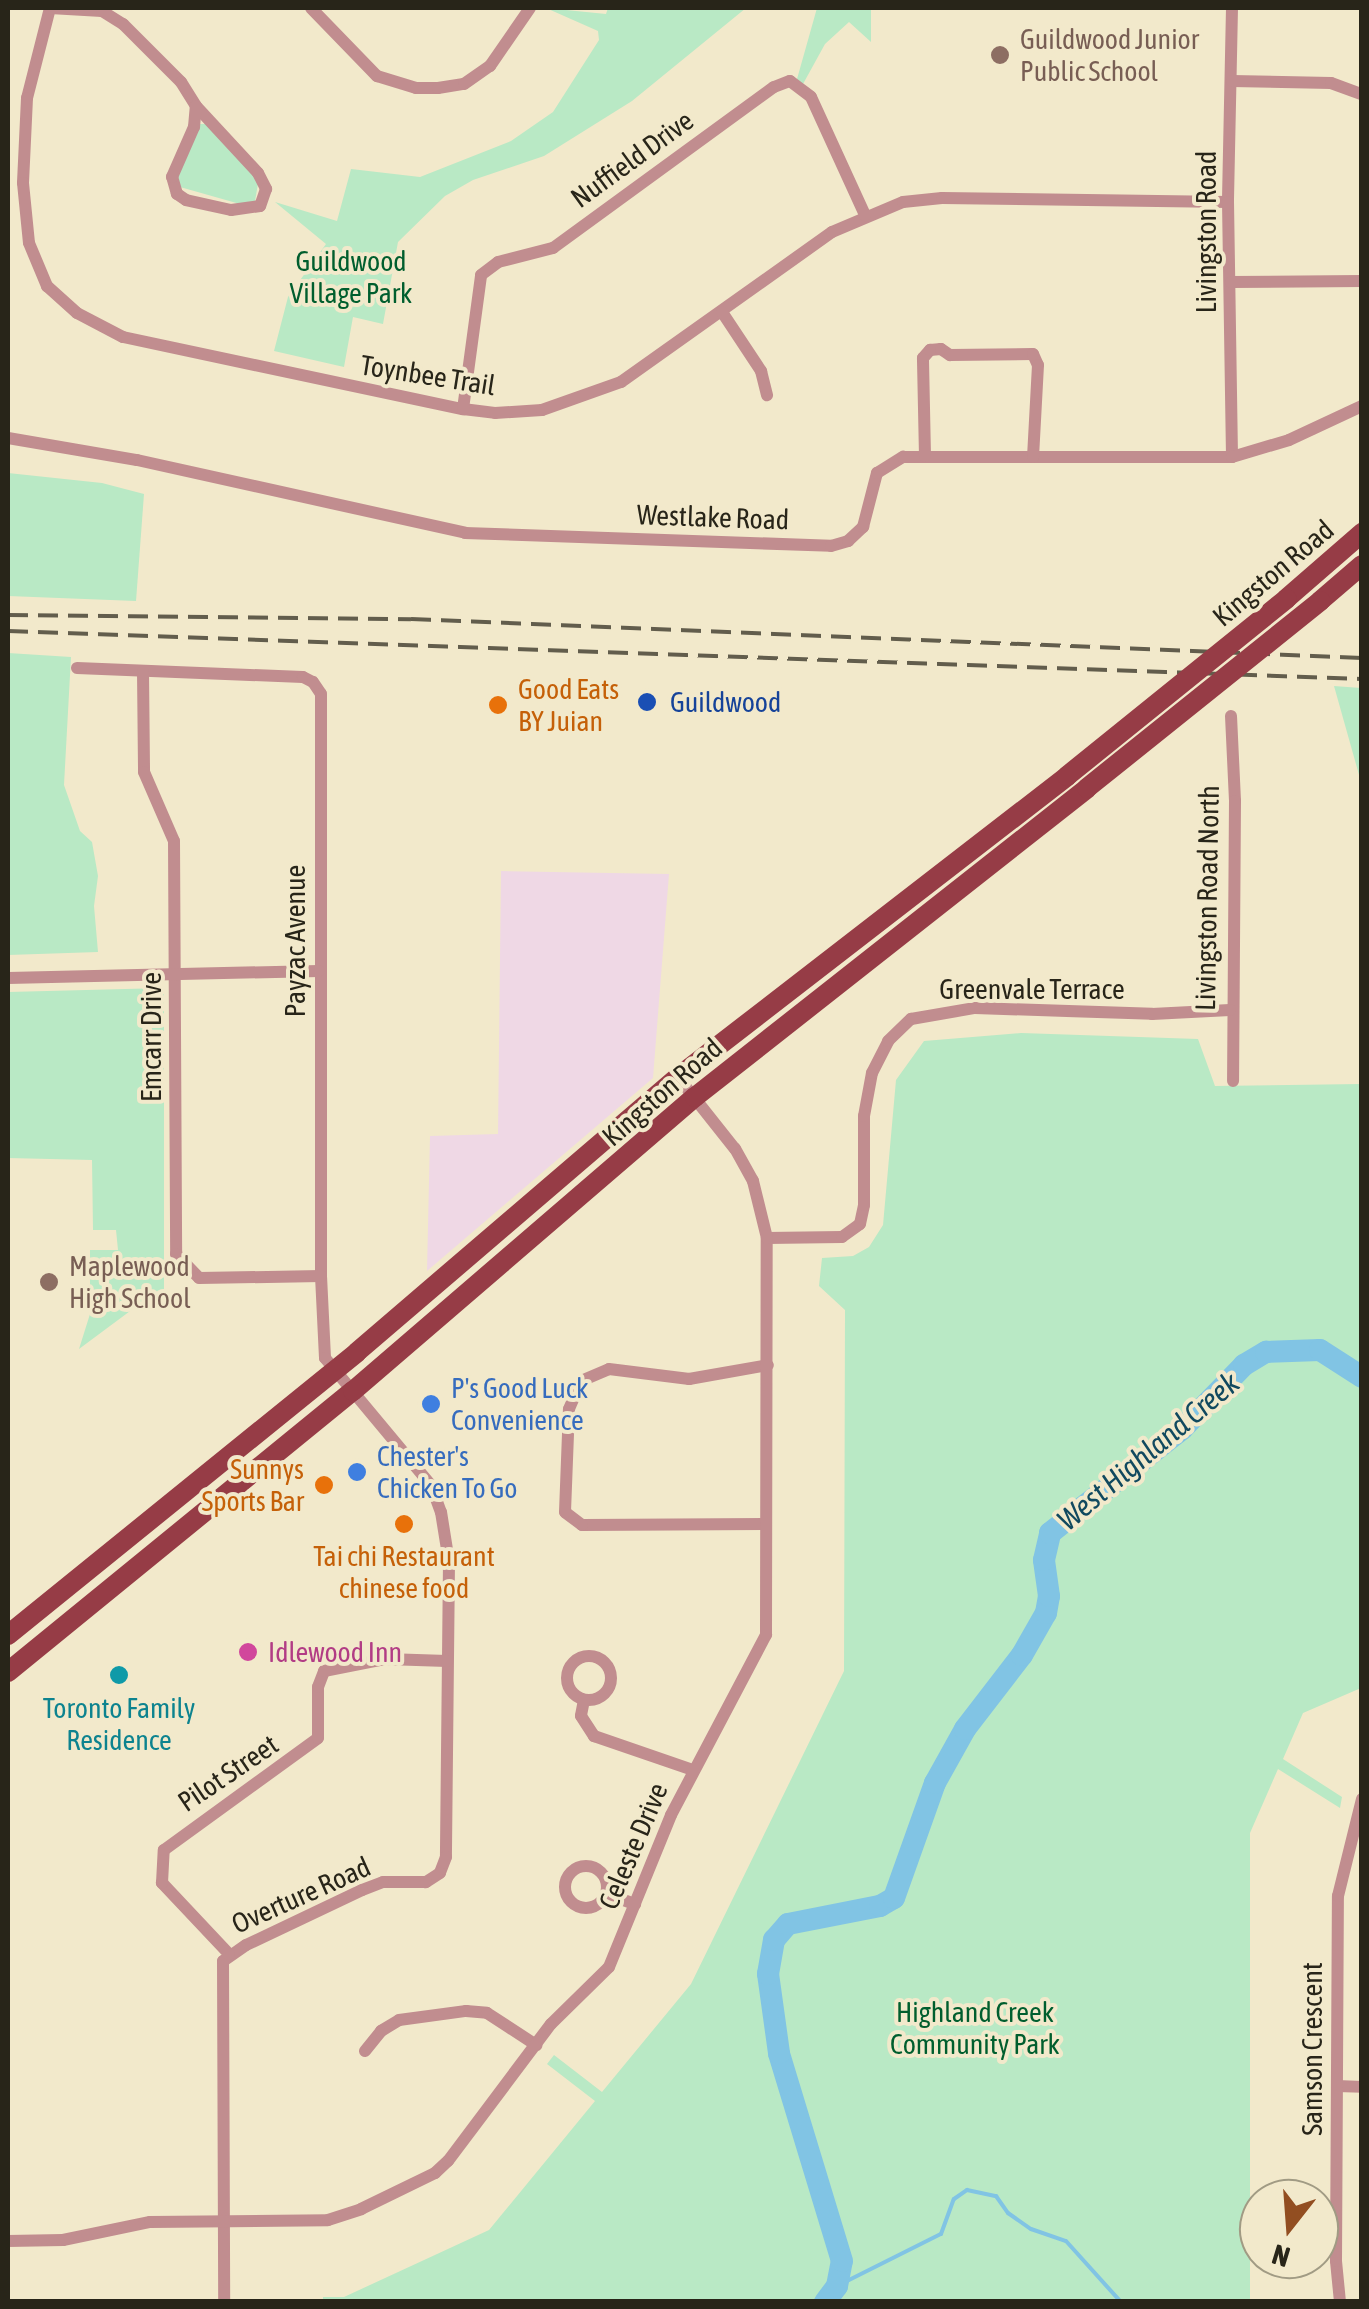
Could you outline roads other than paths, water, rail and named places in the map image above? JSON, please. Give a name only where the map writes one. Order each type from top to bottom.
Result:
[{"type":"main road","name":"Kingston Road","points":[[8,1635],[333,1371],[678,1078],[1067,776],[1362,534]]},
{"type":"main road","name":"Kingston Road","points":[[8,1672],[353,1391],[695,1098],[1362,565]]},
{"type":"street","points":[[50,8],[112,14],[181,82],[196,106],[263,180],[266,189],[260,206],[231,210],[186,200],[177,194],[172,178],[194,127],[196,106]]},
{"type":"street","name":"Toynbee Trail","points":[[50,8],[27,98],[23,183],[30,242],[47,286],[77,313],[124,337],[300,378],[462,409],[495,413],[542,410],[622,382],[832,232],[864,215],[903,202],[942,198],[1228,202]]},
{"type":"street","points":[[311,8],[377,76],[416,88],[438,88],[464,84],[490,66],[530,8]]},
{"type":"street","name":"Livingston Road","points":[[1232,8],[1228,202],[1232,456]]},
{"type":"street","name":"Nuffield Drive","points":[[462,409],[481,275],[498,262],[553,248],[774,88],[790,81],[810,97],[864,215]]},
{"type":"street","points":[[1232,81],[1331,83],[1362,94]]},
{"type":"street","points":[[1232,282],[1362,281]]},
{"type":"street","points":[[722,312],[762,371],[766,395]]},
{"type":"street","points":[[925,456],[923,358],[930,350],[941,349],[950,355],[1033,354],[1038,365],[1033,457]]},
{"type":"street","name":"Westlake Road","points":[[8,438],[137,460],[465,533],[831,546],[848,541],[864,527],[877,474],[903,457],[1232,456],[1289,440],[1362,406]]},
{"type":"street","points":[[77,668],[143,672]]},
{"type":"street","name":"Payzac Avenue","points":[[143,672],[302,678],[318,687],[321,1276],[325,1358],[333,1371]]},
{"type":"street","name":"Emcarr Drive","points":[[143,672],[144,772],[174,841],[176,1254],[199,1278],[321,1276]]},
{"type":"street","name":"Livingston Road North","points":[[1230,716],[1235,801],[1230,1010],[1233,1081]]},
{"type":"street","points":[[8,978],[319,970]]},
{"type":"street","name":"Greenvale Terrace","points":[[768,1238],[842,1237],[860,1224],[864,1205],[864,1116],[872,1073],[888,1041],[911,1019],[975,1008],[1152,1014],[1230,1010]]},
{"type":"street","name":"Celeste Drive","points":[[8,2241],[62,2240],[150,2222],[343,2217],[435,2172],[460,2146],[572,2000],[610,1967],[693,1770],[766,1635],[768,1238],[753,1181],[678,1078]]},
{"type":"street","points":[[766,1524],[582,1525],[564,1512],[569,1409],[581,1381],[610,1369],[689,1378],[768,1365]]},
{"type":"street","name":"Overture Road","points":[[224,2302],[222,1976],[228,1954],[383,1882],[426,1882],[440,1873],[446,1857],[449,1562],[441,1512],[431,1486],[333,1371]]},
{"type":"street","name":"Pilot Street","points":[[228,1954],[162,1883],[164,1850],[318,1738],[318,1688],[324,1672],[386,1659],[447,1660]]},
{"type":"street","points":[[584,1700],[580,1716],[594,1736],[693,1770]]},
{"type":"street","name":"Samson Crescent","points":[[1340,2302],[1336,2260],[1339,1882],[1362,1799]]},
{"type":"street","points":[[606,1894],[635,1904]]},
{"type":"street","points":[[365,2051],[382,2031],[400,2020],[466,2011],[487,2014],[536,2046]]},
{"type":"street","points":[[1337,2086],[1362,2087]]},
{"type":"waterway","name":"West Highland Creek","points":[[825,2302],[837,2286],[842,2261],[779,2053],[768,1974],[774,1940],[788,1924],[880,1906],[894,1898],[935,1783],[965,1729],[1022,1655],[1046,1613],[1049,1596],[1044,1560],[1050,1533],[1182,1429],[1244,1365],[1266,1352],[1320,1350],[1362,1377]]},
{"type":"waterway","points":[[837,2286],[941,2234],[954,2199],[967,2190],[996,2196],[1008,2213],[1031,2229],[1066,2241],[1121,2302]]},
{"type":"railway","points":[[8,615],[411,619],[1362,658]]},
{"type":"railway","points":[[8,631],[1362,679]]},
{"type":"place","name":"Guildwood Junior Public School","points":[[1000,55]]},
{"type":"place","name":"Guildwood","points":[[647,702]]},
{"type":"place","name":"Good Eats BY Juian","points":[[498,705]]},
{"type":"place","name":"Maplewood High School","points":[[49,1282]]},
{"type":"place","name":"P's Good Luck Convenience","points":[[431,1404]]},
{"type":"place","name":"Chester's Chicken To Go","points":[[357,1472]]},
{"type":"place","name":"Sunnys Sports Bar","points":[[324,1485]]},
{"type":"place","name":"Tai chi Restaurant chinese food","points":[[404,1524]]},
{"type":"place","name":"Idlewood Inn","points":[[248,1652]]},
{"type":"place","name":"Toronto Family Residence","points":[[119,1675]]},
{"type":"park label","name":"Guildwood Village Park","points":[[351,277]]},
{"type":"park label","name":"Highland Creek Community Park","points":[[975,2028]]}]
